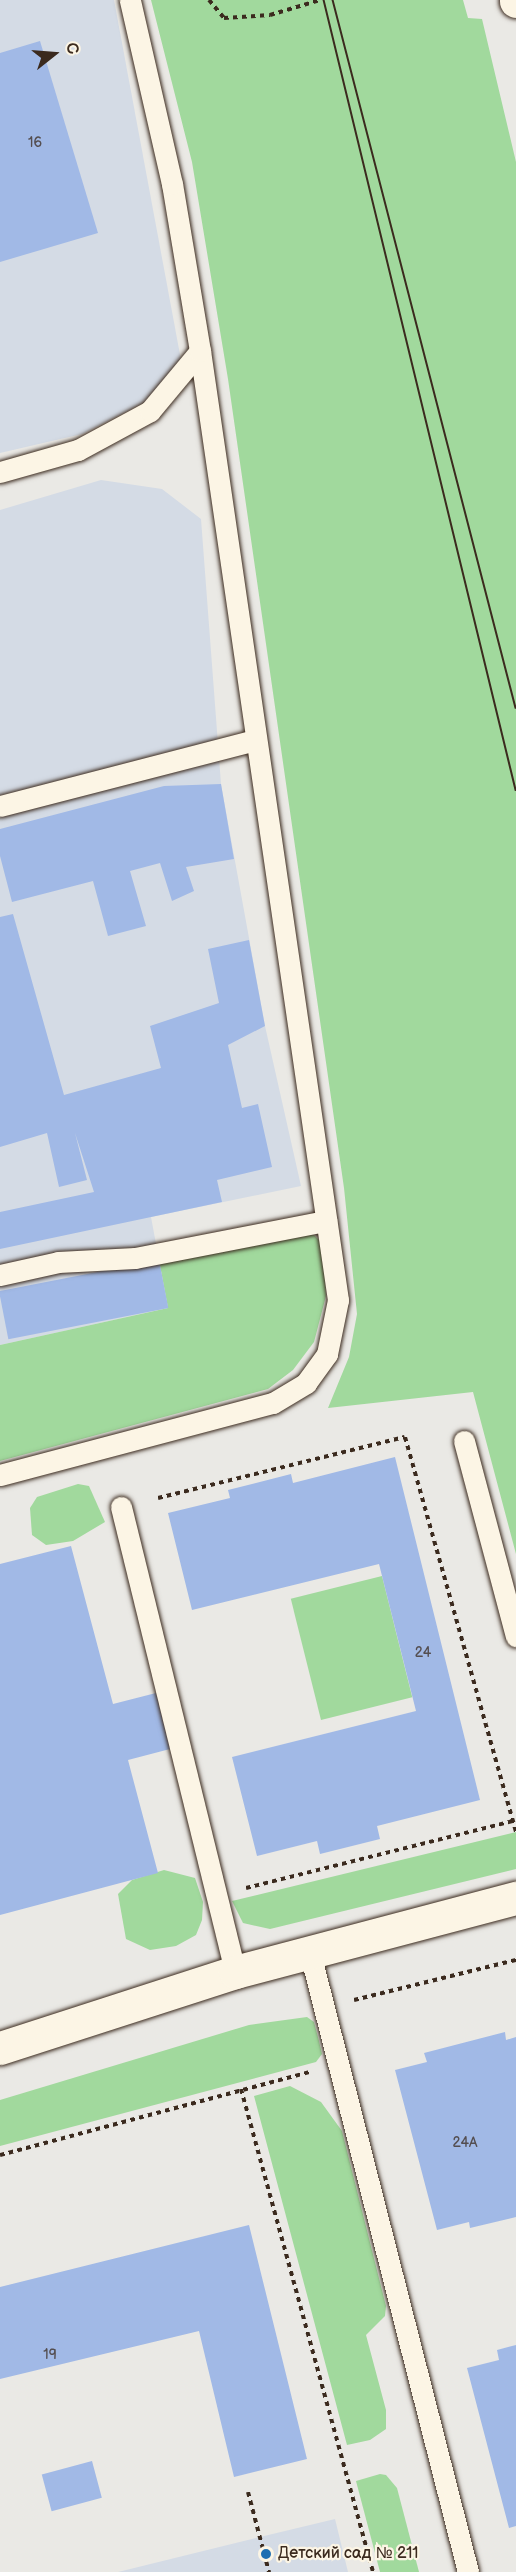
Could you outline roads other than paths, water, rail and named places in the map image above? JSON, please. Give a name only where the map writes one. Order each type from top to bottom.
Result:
[{"type":"street","points":[[0,2048],[235,1972],[516,1898]]},
{"type":"lane","points":[[0,1475],[263,1406],[306,1383],[327,1354],[338,1300],[200,351],[172,184],[130,0]]},
{"type":"lane","points":[[0,472],[78,450],[150,411],[200,351]]},
{"type":"lane","points":[[0,806],[256,740]]},
{"type":"lane","points":[[0,1275],[58,1262],[135,1258],[326,1221]]},
{"type":"lane","points":[[464,1441],[516,1636]]},
{"type":"lane","points":[[121,1508],[235,1972]]},
{"type":"lane","points":[[310,1953],[468,2572]]},
{"type":"tram line","points":[[324,0],[516,790]]},
{"type":"tram line","points":[[333,0],[516,708]]},
{"type":"place","name":"Детский сад № 211","points":[[266,2554]]}]
